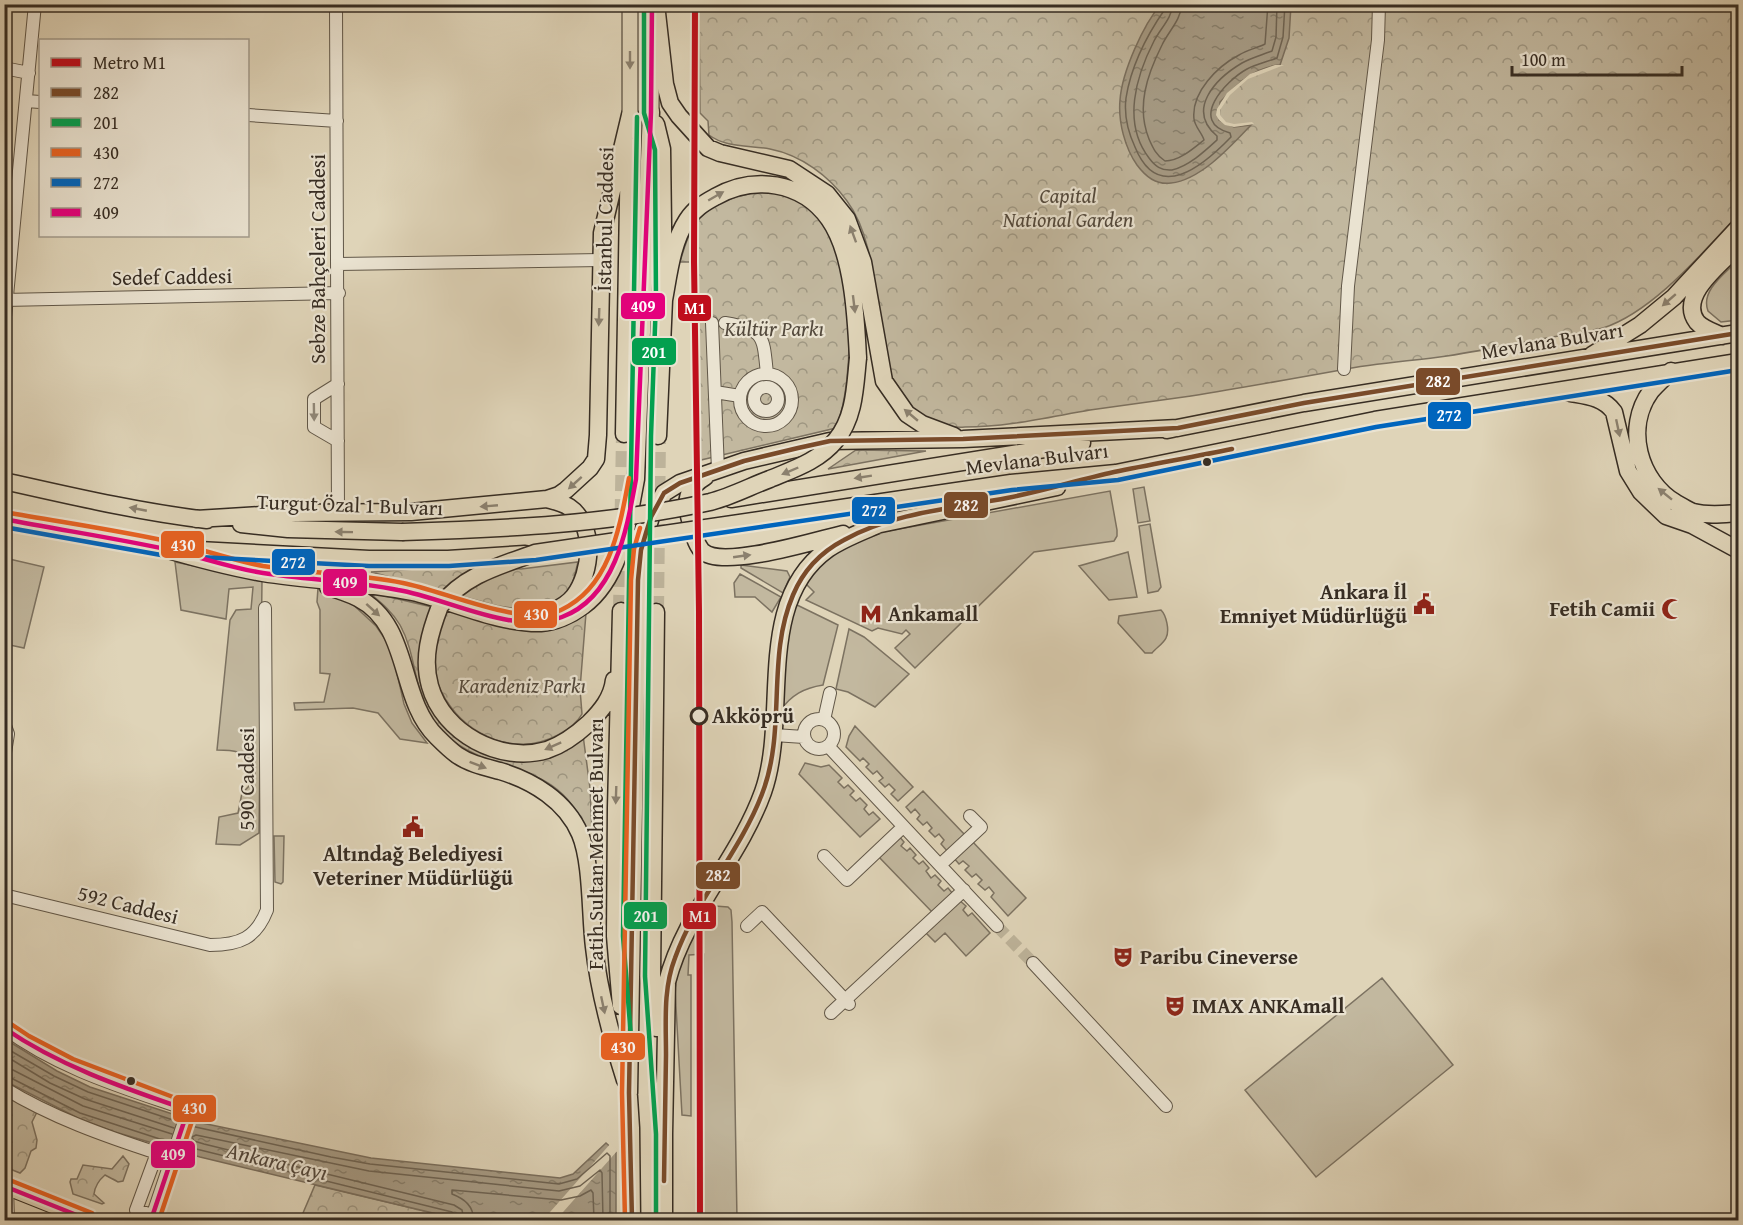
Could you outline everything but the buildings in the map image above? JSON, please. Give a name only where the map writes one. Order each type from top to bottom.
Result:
[{"type":"highway","points":[[654,4],[665,84],[670,103],[679,116],[708,148],[720,153],[789,169],[827,194],[847,219],[862,262],[881,371],[890,392],[907,414],[922,424],[963,439]]},
{"type":"highway","points":[[651,112],[662,149],[664,300],[658,436]]},
{"type":"highway","points":[[4,519],[161,548],[220,565],[301,578],[366,584],[416,593],[478,612],[516,620],[541,623],[561,618],[582,606],[596,594],[608,578],[628,519],[636,479],[651,112]]},
{"type":"highway","points":[[196,519],[411,512],[547,499],[559,495],[574,484],[596,459],[602,233],[630,115]]},
{"type":"highway","name":"İstanbul Caddesi","points":[[624,434],[630,115]]},
{"type":"highway","points":[[664,300],[674,251],[685,223],[694,211],[724,191],[746,184],[767,183],[785,187],[813,202],[834,227],[851,282],[858,358],[851,411],[845,426],[831,446],[801,466],[712,501]]},
{"type":"highway","points":[[1586,358],[1640,325],[1674,297],[1738,228]]},
{"type":"highway","points":[[1730,334],[1704,327],[1696,321],[1692,300],[1696,289],[1738,246]]},
{"type":"highway","name":"Mevlana Bulvarı","points":[[626,516],[1178,428],[1305,403],[1730,334]]},
{"type":"highway","name":"Mevlana Bulvarı","points":[[535,553],[1011,483],[1116,472],[1375,420],[1738,362]]},
{"type":"highway","points":[[1671,371],[1650,392],[1641,413],[1637,433],[1640,458],[1645,471],[1654,486],[1669,499],[1690,511],[1713,515],[1738,513]]},
{"type":"highway","points":[[1558,391],[1594,397],[1609,405],[1614,412],[1628,471],[1641,492],[1666,516],[1692,525],[1738,550]]},
{"type":"highway","points":[[629,1093],[639,561],[651,517],[664,494],[680,483],[718,470],[788,450],[830,441],[963,439],[1178,428]]},
{"type":"highway","points":[[718,470],[694,485],[688,494],[688,512],[695,538],[702,551],[713,557],[737,557],[778,550],[882,524],[1036,492],[1116,472]]},
{"type":"highway","name":"Turgut Özal 1 Bulvarı","points":[[4,481],[87,500],[196,519],[288,530],[402,532],[498,528],[626,516]]},
{"type":"highway","points":[[516,620],[561,608],[575,596],[585,569],[588,551],[586,528],[568,507],[547,499]]},
{"type":"highway","points":[[664,1221],[666,999],[671,966],[690,923],[743,837],[766,780],[774,735],[778,644],[784,618],[797,585],[816,560],[828,549],[882,524]]},
{"type":"highway","points":[[161,548],[369,559],[448,559],[535,553]]},
{"type":"highway","name":"Fatih Sultan Mehmet Bulvarı","points":[[535,553],[471,577],[451,592],[440,606],[429,636],[426,656],[430,688],[448,719],[460,731],[493,749],[517,753],[548,750],[573,736],[598,713],[613,689],[621,611],[615,936],[629,1093],[632,1221]]},
{"type":"highway","points":[[301,578],[359,598],[379,615],[392,633],[400,650],[413,699],[435,736],[457,755],[473,763],[525,780],[540,788],[556,802],[580,834],[602,1002],[629,1093]]},
{"type":"highway","points":[[656,612],[652,976],[664,1134]]},
{"type":"main road","name":"İstanbul Caddesi","points":[[630,4],[630,115]]},
{"type":"main road","points":[[651,112],[654,4]]},
{"type":"main road","points":[[5,1186],[89,1221]]},
{"type":"street","points":[[4,327],[35,4]]},
{"type":"street","name":"Sebze Bahçeleri Caddesi","points":[[336,4],[339,293],[338,513]]},
{"type":"street","points":[[1344,369],[1348,286],[1378,40],[1379,4]]},
{"type":"street","points":[[4,68],[29,73]]},
{"type":"street","points":[[26,101],[39,102]]},
{"type":"street","points":[[249,115],[337,121]]},
{"type":"street","points":[[338,264],[602,260]]},
{"type":"street","name":"Sedef Caddesi","points":[[6,301],[339,293]]},
{"type":"street","points":[[712,323],[718,470]]},
{"type":"street","points":[[725,323],[748,327],[759,334],[764,344],[770,374],[770,388]]},
{"type":"street","points":[[770,374],[787,384],[792,394],[789,411],[782,421],[771,426],[753,422],[741,408],[741,394],[744,385],[752,377],[770,374]]},
{"type":"street","points":[[338,384],[314,399],[314,427],[338,441]]},
{"type":"street","points":[[754,398],[761,388],[770,388],[777,394],[778,402],[774,408],[764,411],[758,424]]},
{"type":"street","points":[[715,392],[741,394],[754,398]]},
{"type":"street","points":[[754,398],[756,405],[764,411]]},
{"type":"street","points":[[778,402],[792,404]]},
{"type":"street","name":"590 Caddesi","points":[[243,940],[259,927],[267,910],[266,608]]},
{"type":"street","points":[[824,720],[830,693]]},
{"type":"street","points":[[824,720],[834,730],[832,742],[828,746],[816,748],[811,746],[804,737],[804,731],[810,721],[824,720]]},
{"type":"street","points":[[4,759],[8,734],[5,724]]},
{"type":"street","points":[[774,735],[804,737]]},
{"type":"street","points":[[828,746],[997,926]]},
{"type":"street","points":[[940,865],[981,827],[970,816]]},
{"type":"street","points":[[824,856],[847,880],[903,827]]},
{"type":"street","points":[[831,1013],[847,1002],[964,890]]},
{"type":"street","name":"592 Caddesi","points":[[4,895],[210,945],[223,945],[243,940]]},
{"type":"street","points":[[747,926],[762,912],[847,1002]]},
{"type":"street","points":[[1033,963],[1166,1106]]},
{"type":"street","points":[[4,1028],[48,1056],[74,1069],[187,1114],[175,1155],[151,1218],[136,1210],[157,1153],[61,1117],[4,1088]]},
{"type":"street","points":[[5,1186],[8,1221]]},
{"type":"green space","name":"Capital National Garden","points":[[699,5],[1738,5],[1738,215],[1693,263],[1658,295],[1622,320],[1603,328],[1447,356],[1354,368],[1210,393],[1012,423],[981,427],[948,426],[923,416],[903,398],[891,374],[883,346],[869,255],[861,226],[840,192],[823,175],[793,156],[770,149],[730,144],[709,135],[708,121],[700,113]]},
{"type":"green space","name":"Kültür Parkı","points":[[761,191],[790,197],[809,207],[828,230],[838,255],[845,285],[848,316],[849,348],[843,406],[836,428],[701,460],[696,262],[680,262],[692,230],[706,211],[728,200]]},
{"type":"green space","points":[[1738,260],[1738,320],[1721,322],[1708,311],[1706,303],[1716,282]]},
{"type":"green space","points":[[856,450],[926,451],[828,469]]},
{"type":"green space","points":[[1144,487],[1150,521],[1138,523],[1133,489]]},
{"type":"green space","points":[[1110,491],[1117,530],[1114,541],[1034,552],[915,668],[895,648],[910,634],[906,630],[902,634],[878,628],[872,631],[806,600],[814,592],[806,584],[818,568],[838,550],[882,532]]},
{"type":"green space","points":[[1150,524],[1161,587],[1158,591],[1148,593],[1139,526]]},
{"type":"green space","points":[[1128,552],[1137,597],[1109,600],[1079,566]]},
{"type":"green space","points":[[5,558],[44,567],[24,648],[5,644]]},
{"type":"green space","points":[[175,562],[262,580],[259,833],[240,845],[216,844],[219,817],[238,813],[242,793],[254,778],[255,765],[238,752],[217,750],[230,620],[236,610],[251,609],[253,587],[229,589],[226,619],[181,610]]},
{"type":"green space","points":[[578,562],[568,591],[561,598],[533,611],[498,606],[371,572],[475,565],[521,569]]},
{"type":"green space","points":[[741,565],[787,571],[790,577],[783,593],[741,568]]},
{"type":"green space","points":[[740,574],[781,597],[772,612],[755,597],[735,597],[734,583]]},
{"type":"green space","points":[[318,588],[347,599],[376,626],[387,642],[394,660],[404,704],[412,723],[427,743],[400,739],[378,713],[353,708],[295,710],[294,703],[324,702],[330,674],[320,673]]},
{"type":"green space","points":[[368,592],[432,607],[421,639],[419,653],[421,676],[491,756],[518,761],[583,735],[590,788],[592,831],[587,832],[574,808],[558,791],[541,779],[483,757],[464,748],[445,734],[426,709],[411,653],[400,625],[390,611]]},
{"type":"green space","points":[[795,604],[838,625],[823,685],[798,693],[780,711],[781,664]]},
{"type":"green space","name":"Karadeniz Parkı","points":[[447,608],[488,620],[586,613],[580,689],[582,714],[568,729],[558,735],[526,744],[495,740],[467,724],[446,700],[438,686],[435,674],[433,661],[435,646]]},
{"type":"green space","points":[[1161,610],[1167,623],[1166,638],[1152,653],[1145,653],[1118,623],[1119,616]]},
{"type":"green space","points":[[849,629],[864,637],[909,674],[875,707],[848,692],[836,689]]},
{"type":"green space","points":[[855,726],[913,787],[898,801],[891,794],[895,790],[889,784],[885,787],[879,781],[883,778],[877,771],[873,774],[866,767],[869,764],[863,758],[860,761],[846,747]]},
{"type":"green space","points":[[805,763],[821,767],[829,765],[842,778],[838,782],[844,788],[848,785],[854,791],[850,795],[856,801],[860,798],[867,805],[864,809],[869,815],[873,812],[880,819],[860,837],[799,774]]},
{"type":"green space","points":[[923,791],[965,835],[948,852],[941,844],[944,840],[939,834],[935,837],[929,831],[932,828],[927,822],[923,825],[917,819],[920,815],[915,809],[911,813],[906,807]]},
{"type":"green space","points":[[898,835],[904,842],[901,846],[907,851],[910,848],[916,855],[913,858],[919,864],[923,861],[929,868],[926,871],[931,878],[935,875],[941,881],[938,885],[944,891],[948,888],[953,894],[933,913],[877,855]]},
{"type":"green space","points":[[274,836],[284,836],[283,882],[281,884],[275,882]]},
{"type":"green space","points":[[971,840],[1026,898],[1008,916],[991,897],[994,893],[989,887],[985,890],[978,884],[982,880],[976,874],[972,877],[965,870],[969,866],[963,861],[959,864],[953,857]]},
{"type":"green space","points":[[959,900],[966,906],[963,910],[968,916],[972,913],[990,933],[966,956],[945,933],[935,942],[925,932]]},
{"type":"green space","points":[[715,906],[728,907],[731,910],[732,922],[737,1220],[704,1220],[704,954],[689,955],[691,1116],[682,1115],[675,989],[678,971],[704,913]]},
{"type":"green space","points":[[1382,978],[1453,1065],[1316,1177],[1245,1090]]},
{"type":"green space","points":[[4,1093],[38,1110],[32,1122],[37,1140],[36,1148],[31,1151],[25,1168],[20,1173],[5,1167]]},
{"type":"green space","points":[[123,1156],[129,1164],[123,1181],[118,1182],[105,1175],[95,1188],[94,1194],[104,1203],[73,1194],[71,1179],[77,1179],[83,1165],[112,1169]]},
{"type":"green space","points":[[315,1185],[462,1220],[300,1220]]},
{"type":"water","points":[[1161,4],[1291,5],[1289,38],[1280,65],[1254,73],[1220,102],[1219,120],[1234,127],[1251,125],[1204,169],[1171,183],[1156,181],[1140,169],[1129,151],[1120,117],[1122,89],[1134,49]]},
{"type":"water","name":"Ankara Çayı","points":[[5,1039],[57,1071],[90,1087],[197,1122],[371,1158],[560,1178],[573,1174],[606,1143],[616,1152],[616,1220],[462,1220],[200,1157],[115,1132],[78,1118],[5,1081]]},
{"type":"pier","points":[[1275,65],[1284,65],[1248,79],[1230,95],[1220,110],[1220,115],[1226,122],[1234,124],[1252,122],[1254,124],[1234,127],[1225,125],[1219,120],[1216,115],[1217,109],[1227,93],[1250,74]]},
{"type":"pier","points":[[611,1143],[618,1150],[556,1220],[543,1220]]},
{"type":"tunnel","points":[[621,611],[624,434]]},
{"type":"tunnel","points":[[656,612],[658,436]]},
{"type":"tunnel","points":[[997,926],[1033,963]]},
{"type":"metro line","name":"M1","points":[[695,4],[694,262],[699,611],[700,1220]]},
{"type":"transit line","name":"201","points":[[644,4],[644,113],[655,150],[656,300],[651,436],[645,976],[656,1134],[656,1220]]},
{"type":"transit line","name":"409","points":[[4,519],[170,550],[251,571],[398,590],[502,619],[543,622],[562,617],[580,607],[595,594],[616,559],[623,539],[636,479],[651,112],[652,4]]},
{"type":"transit line","name":"201","points":[[631,1037],[623,936],[637,117]]},
{"type":"transit line","name":"282","points":[[632,1220],[629,1093],[638,580],[641,550],[646,533],[651,517],[664,493],[680,483],[744,461],[830,441],[963,439],[1178,428],[1304,403],[1738,333]]},
{"type":"transit line","name":"272","points":[[4,527],[161,555],[369,566],[449,566],[536,560],[1012,490],[1118,480],[1376,427],[1738,370]]},
{"type":"transit line","name":"282","points":[[664,1181],[666,1006],[671,970],[694,916],[742,836],[762,794],[774,745],[780,644],[785,619],[797,586],[807,570],[820,556],[844,540],[882,523],[903,517],[1007,498],[1114,472],[1232,449]]},
{"type":"transit line","name":"430","points":[[5,512],[171,542],[263,566],[403,583],[505,611],[545,614],[561,610],[578,600],[602,571],[617,534],[629,478]]},
{"type":"transit line","name":"430","points":[[625,1220],[622,1093],[631,580],[634,549],[640,528]]},
{"type":"transit line","name":"430","points":[[8,1022],[73,1059],[194,1105],[195,1112],[159,1220]]},
{"type":"transit line","name":"409","points":[[4,1028],[70,1065],[117,1085],[188,1110],[151,1220]]},
{"type":"transit line","name":"430","points":[[7,1179],[92,1213]]},
{"type":"transit line","name":"409","points":[[4,1186],[89,1220]]},
{"type":"place","name":"Ankara İl Emniyet Müdürlüğü","points":[[1424,604]]},
{"type":"place","name":"Fetih Camii","points":[[1672,609]]},
{"type":"place","name":"Ankamall","points":[[871,614]]},
{"type":"place","name":"Akköprü","points":[[699,716]]},
{"type":"place","name":"Altındağ Belediyesi Veteriner Müdürlüğü","points":[[413,827]]},
{"type":"place","name":"Paribu Cineverse","points":[[1123,957]]},
{"type":"place","name":"IMAX ANKAmall","points":[[1175,1006]]}]
